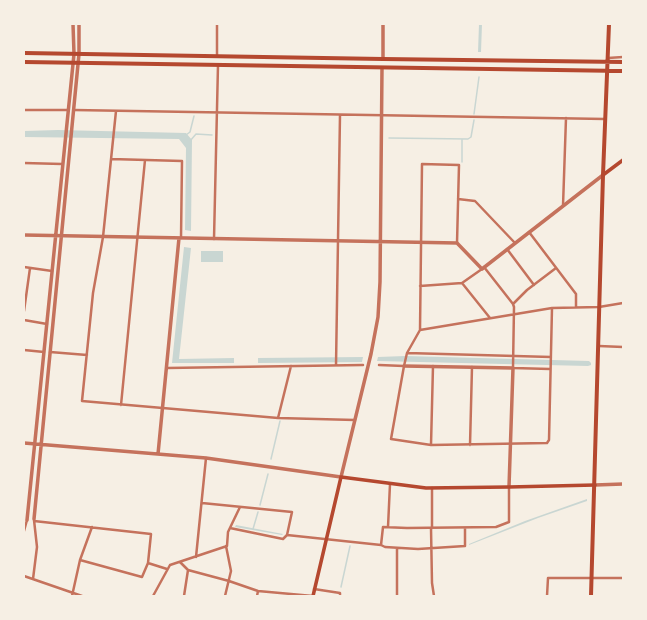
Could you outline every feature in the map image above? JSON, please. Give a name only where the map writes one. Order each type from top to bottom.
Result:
[{"type":"main road","points":[[592,596],[606,71],[609,24]]},
{"type":"main road","points":[[24,53],[383,59],[607,59],[623,62]]},
{"type":"main road","points":[[24,62],[623,71]]},
{"type":"main road","points":[[603,175],[623,160]]},
{"type":"main road","points":[[313,596],[341,477],[432,488],[509,488],[595,485]]},
{"type":"street","points":[[24,531],[28,520],[64,139],[74,54],[73,24]]},
{"type":"street","points":[[33,579],[37,547],[34,520],[74,110],[79,54],[79,24]]},
{"type":"street","points":[[217,24],[217,57]]},
{"type":"street","points":[[383,24],[383,59]]},
{"type":"street","points":[[607,59],[623,57]]},
{"type":"street","points":[[214,239],[218,65]]},
{"type":"street","points":[[24,443],[206,458],[341,477],[356,420],[378,317],[380,282],[382,68]]},
{"type":"street","points":[[24,110],[67,110]]},
{"type":"street","points":[[74,110],[605,119]]},
{"type":"street","points":[[116,111],[103,237],[93,293],[82,401],[278,418],[356,420]]},
{"type":"street","points":[[336,364],[340,115]]},
{"type":"street","points":[[563,206],[566,118]]},
{"type":"street","points":[[112,159],[182,161],[180,238],[158,454]]},
{"type":"street","points":[[121,405],[145,160]]},
{"type":"street","points":[[24,163],[62,164]]},
{"type":"street","points":[[457,243],[459,165],[422,164],[420,330],[404,364],[391,439],[431,445],[547,443],[549,440],[552,308]]},
{"type":"street","points":[[420,286],[462,283],[603,175]]},
{"type":"street","points":[[458,200],[475,201],[515,243]]},
{"type":"street","points":[[529,232],[576,294],[576,307]]},
{"type":"street","points":[[24,235],[62,237],[457,243],[483,268],[514,306],[509,522],[496,527],[383,527],[381,545]]},
{"type":"street","points":[[507,249],[534,285]]},
{"type":"street","points":[[24,267],[52,271]]},
{"type":"street","points":[[24,311],[30,268]]},
{"type":"street","points":[[513,304],[527,290],[556,268]]},
{"type":"street","points":[[462,283],[490,318]]},
{"type":"street","points":[[420,330],[552,308],[599,307],[623,303]]},
{"type":"street","points":[[24,320],[46,324]]},
{"type":"street","points":[[599,346],[623,346]]},
{"type":"street","points":[[24,350],[44,352]]},
{"type":"street","points":[[50,352],[87,355]]},
{"type":"street","points":[[407,355],[551,358]]},
{"type":"street","points":[[167,368],[336,364],[362,365]]},
{"type":"street","points":[[379,365],[404,364],[433,366],[550,368]]},
{"type":"street","points":[[278,418],[291,366]]},
{"type":"street","points":[[431,445],[433,366]]},
{"type":"street","points":[[470,445],[472,367]]},
{"type":"street","points":[[196,557],[206,458]]},
{"type":"street","points":[[388,527],[390,484]]},
{"type":"street","points":[[595,485],[623,484]]},
{"type":"street","points":[[432,488],[430,548],[434,596]]},
{"type":"street","points":[[202,503],[292,512],[288,535],[283,539],[230,528]]},
{"type":"street","points":[[225,596],[231,566],[226,546],[230,528],[240,507]]},
{"type":"street","points":[[34,520],[151,534],[148,564],[142,576],[80,560]]},
{"type":"street","points":[[72,594],[80,560],[92,527]]},
{"type":"street","points":[[288,535],[381,545],[385,547],[418,549],[465,546],[465,528]]},
{"type":"street","points":[[153,596],[170,565],[226,546]]},
{"type":"street","points":[[397,548],[397,596]]},
{"type":"street","points":[[180,562],[188,570],[229,581],[258,591],[313,596]]},
{"type":"street","points":[[148,564],[167,569]]},
{"type":"street","points":[[184,596],[188,570]]},
{"type":"street","points":[[24,576],[72,594],[82,596]]},
{"type":"street","points":[[548,596],[548,578],[623,578]]},
{"type":"street","points":[[314,589],[340,593],[340,596]]},
{"type":"street","points":[[257,596],[258,591]]},
{"type":"shaded area","points":[[479,24],[482,24],[481,52],[478,52]]},
{"type":"shaded area","points":[[58,130],[186,133],[192,140],[191,231],[185,230],[186,148],[179,139],[24,137],[24,131]]},
{"type":"shaded area","points":[[184,247],[191,248],[179,359],[234,358],[234,363],[172,363]]},
{"type":"shaded area","points":[[201,251],[223,251],[223,262],[201,262]]},
{"type":"shaded area","points":[[405,356],[589,361],[591,365],[377,361],[378,357]]},
{"type":"shaded area","points":[[363,357],[362,362],[258,363],[258,358]]},
{"type":"shaded area","points":[[587,499],[587,501],[469,545],[525,521]]},
{"type":"shaded area","points":[[236,525],[283,534],[235,527]]},
{"type":"waterway","points":[[474,114],[479,77]]},
{"type":"waterway","points":[[186,135],[190,132],[194,116]]},
{"type":"waterway","points":[[389,138],[468,139],[471,137],[474,120]]},
{"type":"waterway","points":[[190,141],[196,134],[212,135]]},
{"type":"waterway","points":[[462,139],[462,162]]},
{"type":"waterway","points":[[271,459],[280,421]]},
{"type":"waterway","points":[[260,505],[268,474]]},
{"type":"waterway","points":[[253,529],[258,512]]},
{"type":"waterway","points":[[341,587],[350,546]]}]
